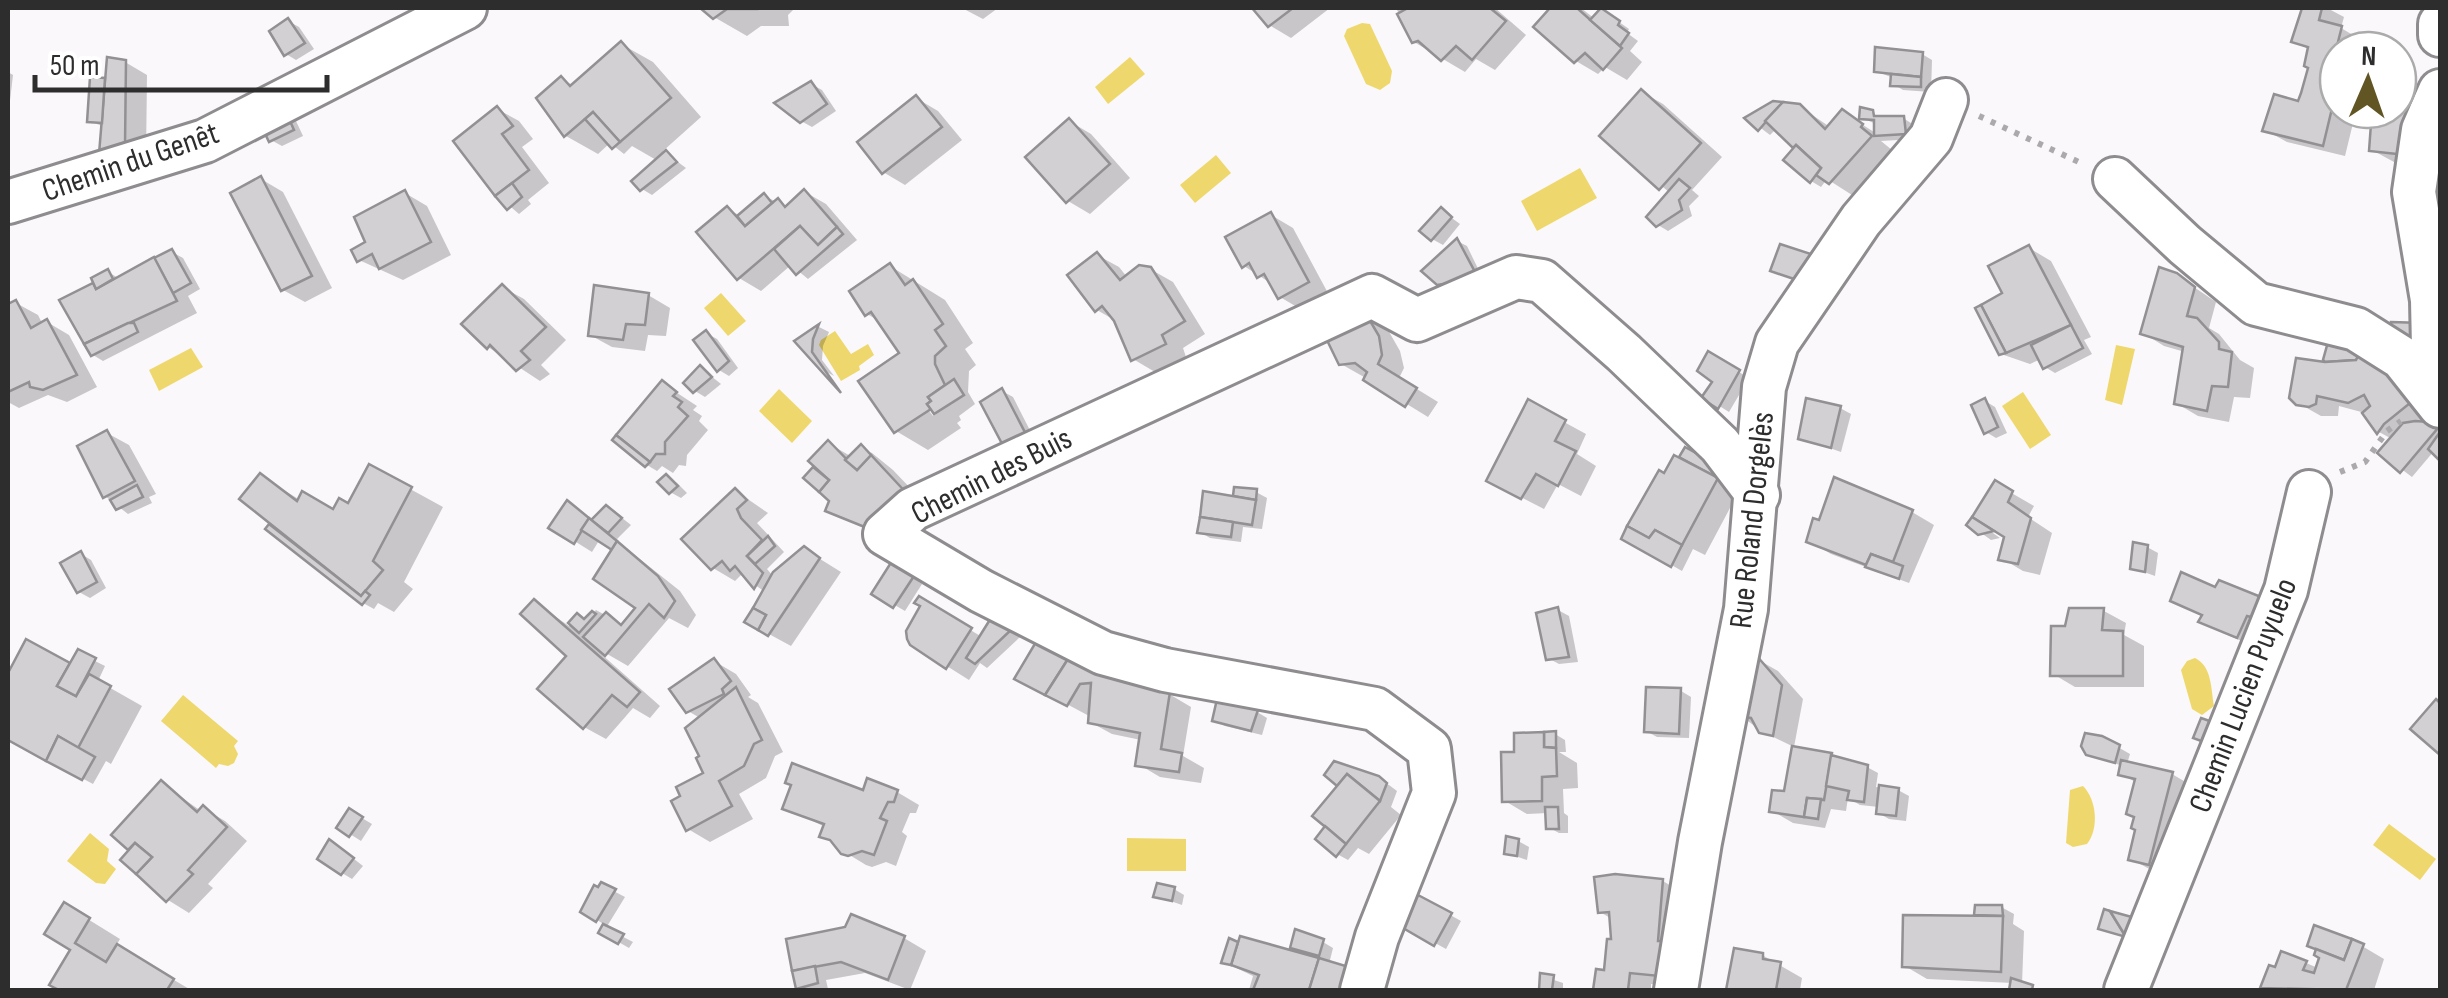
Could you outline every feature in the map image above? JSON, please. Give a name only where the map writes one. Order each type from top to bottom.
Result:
[{"type":"street","name":"Chemin du Genêt","points":[[8,202],[206,140],[465,8]]},
{"type":"street","points":[[2440,24],[2440,34]]},
{"type":"street","points":[[2437,401],[2432,300],[2414,192],[2423,130],[2440,91]]},
{"type":"street","name":"Rue Roland Dorgelès","points":[[1676,990],[1700,842],[1746,609],[1764,387],[1777,343],[1861,220],[1931,138],[1946,100]]},
{"type":"street","points":[[2115,178],[2185,245],[2256,304],[2356,330],[2402,358],[2437,401]]},
{"type":"street","name":"Chemin des Buis","points":[[1362,990],[1377,937],[1434,793],[1429,749],[1375,709],[1166,670],[1104,653],[981,591],[885,534],[912,509],[1372,296],[1417,320],[1516,277],[1542,281],[1624,353],[1720,445],[1758,494]]},
{"type":"street","name":"Chemin Lucien Puyuelo","points":[[2126,990],[2286,590],[2309,492]]},
{"type":"path","points":[[1946,100],[2115,178]]},
{"type":"path","points":[[2309,492],[2318,480],[2365,462],[2387,431]]},
{"type":"shaded area","points":[[1370,24],[1392,71],[1390,83],[1380,90],[1366,84],[1344,36],[1347,29]]},
{"type":"shaded area","points":[[1130,57],[1145,74],[1108,104],[1095,87]]},
{"type":"shaded area","points":[[1216,155],[1231,173],[1195,203],[1180,185]]},
{"type":"shaded area","points":[[1580,168],[1597,198],[1537,231],[1521,201]]},
{"type":"shaded area","points":[[721,293],[746,321],[728,336],[704,308]]},
{"type":"shaded area","points":[[835,331],[851,354],[868,344],[874,355],[859,366],[860,370],[841,381],[819,345]]},
{"type":"shaded area","points":[[2116,345],[2135,349],[2122,405],[2105,400]]},
{"type":"shaded area","points":[[191,348],[203,367],[159,391],[149,370]]},
{"type":"shaded area","points":[[779,389],[812,421],[792,443],[759,411]]},
{"type":"shaded area","points":[[2023,392],[2051,435],[2030,449],[2002,406]]},
{"type":"shaded area","points":[[2195,658],[2208,672],[2214,706],[2202,715],[2192,709],[2181,670]]},
{"type":"shaded area","points":[[183,695],[238,741],[234,746],[238,754],[234,763],[219,764],[216,768],[161,721]]},
{"type":"shaded area","points":[[2083,786],[2094,807],[2095,823],[2087,844],[2073,847],[2066,843],[2070,790]]},
{"type":"shaded area","points":[[2389,824],[2436,859],[2420,880],[2373,845]]},
{"type":"shaded area","points":[[90,833],[109,849],[107,861],[116,869],[105,884],[96,883],[67,861]]},
{"type":"shaded area","points":[[1127,838],[1186,839],[1186,871],[1127,871]]},
{"type":"building","points":[[700,8],[757,9],[727,9],[713,19]]},
{"type":"building","points":[[1252,8],[1293,8],[1268,27]]},
{"type":"building","points":[[1408,8],[1490,8],[1506,21],[1472,60],[1456,46],[1441,61],[1418,41],[1412,43],[1397,14]]},
{"type":"building","points":[[1550,8],[1577,8],[1622,48],[1603,70],[1585,53],[1574,63],[1533,27]]},
{"type":"building","points":[[1601,8],[1629,33],[1620,46],[1590,20]]},
{"type":"building","points":[[2302,8],[2322,8],[2319,20],[2342,26],[2341,30],[2318,30],[2318,130],[2327,130],[2323,146],[2262,131],[2274,94],[2298,101],[2301,93],[2308,68],[2304,66],[2308,47],[2291,42]]},
{"type":"building","points":[[288,18],[305,43],[284,56],[269,31]]},
{"type":"building","points":[[621,41],[671,98],[620,142],[593,112],[564,137],[536,98],[561,76],[570,86]]},
{"type":"building","points":[[1875,47],[1923,52],[1921,77],[1874,72]]},
{"type":"building","points":[[107,57],[126,60],[125,146],[99,154]]},
{"type":"building","points":[[1891,74],[1921,77],[1921,87],[1890,86]]},
{"type":"building","points":[[90,77],[105,78],[102,123],[87,122]]},
{"type":"building","points":[[811,81],[827,104],[800,123],[774,103]]},
{"type":"building","points":[[1641,89],[1701,143],[1659,190],[1599,136]]},
{"type":"building","points":[[916,95],[942,127],[882,174],[857,142]]},
{"type":"building","points":[[1773,101],[1783,102],[1758,131],[1744,118]]},
{"type":"building","points":[[1783,102],[1800,104],[1825,129],[1842,109],[1872,136],[1829,184],[1816,175],[1821,168],[1765,121]]},
{"type":"building","points":[[497,106],[513,126],[502,134],[529,170],[495,196],[453,141]]},
{"type":"building","points":[[1860,107],[1873,110],[1874,116],[1904,116],[1906,134],[1874,136],[1874,120],[1859,119]]},
{"type":"building","points":[[286,112],[294,130],[269,142],[261,125]]},
{"type":"building","points":[[593,112],[620,142],[612,149],[585,119]]},
{"type":"building","points":[[1069,118],[1110,164],[1066,203],[1025,157]]},
{"type":"building","points":[[2371,130],[2417,130],[2416,156],[2369,151]]},
{"type":"building","points":[[1796,145],[1821,168],[1810,183],[1783,160]]},
{"type":"building","points":[[666,150],[677,162],[640,191],[631,181]]},
{"type":"building","points":[[261,176],[312,276],[281,291],[230,193]]},
{"type":"building","points":[[1679,179],[1690,188],[1679,200],[1682,210],[1656,227],[1646,217]]},
{"type":"building","points":[[512,183],[522,197],[507,210],[495,196]]},
{"type":"building","points":[[804,189],[837,227],[818,245],[800,226],[737,280],[696,232],[727,206],[745,226],[778,198],[785,207]]},
{"type":"building","points":[[405,190],[431,242],[379,269],[372,254],[357,262],[351,250],[365,242],[354,217]]},
{"type":"building","points":[[764,193],[772,203],[745,226],[737,216]]},
{"type":"building","points":[[1441,207],[1452,217],[1431,241],[1419,231]]},
{"type":"building","points":[[1271,212],[1309,282],[1278,299],[1264,274],[1257,278],[1249,263],[1242,268],[1225,237]]},
{"type":"building","points":[[800,226],[818,245],[837,227],[843,234],[796,275],[774,249]]},
{"type":"building","points":[[1457,238],[1475,272],[1464,281],[1437,285],[1421,271]]},
{"type":"building","points":[[1780,244],[1814,255],[1794,279],[1770,271]]},
{"type":"building","points":[[2029,245],[2071,325],[2006,353],[1981,305],[2002,293],[1988,266]]},
{"type":"building","points":[[172,249],[191,283],[173,293],[154,258]]},
{"type":"building","points":[[1097,252],[1120,280],[1139,265],[1151,267],[1185,321],[1162,335],[1166,344],[1131,361],[1114,321],[1102,306],[1095,312],[1067,275]]},
{"type":"building","points":[[154,257],[177,301],[84,344],[59,300],[93,283],[96,289]]},
{"type":"building","points":[[890,263],[905,285],[913,279],[943,324],[935,330],[946,346],[935,356],[945,385],[928,397],[931,409],[894,433],[858,381],[899,353],[871,312],[865,316],[849,291]]},
{"type":"building","points":[[2159,267],[2177,273],[2195,287],[2187,316],[2197,318],[2219,342],[2219,349],[2232,352],[2228,387],[2212,386],[2207,411],[2174,404],[2183,347],[2140,334]]},
{"type":"building","points":[[108,269],[113,279],[96,289],[91,278]]},
{"type":"building","points":[[502,284],[546,327],[521,351],[530,360],[516,371],[461,324]]},
{"type":"building","points":[[594,285],[649,293],[645,325],[626,324],[623,340],[588,336]]},
{"type":"building","points":[[16,300],[31,328],[47,319],[77,375],[43,390],[30,387],[29,382],[8,392],[8,304]]},
{"type":"building","points":[[1981,305],[2006,353],[1999,355],[1975,308]]},
{"type":"building","points":[[1366,314],[1379,336],[1382,355],[1378,364],[1417,388],[1405,407],[1363,380],[1367,372],[1355,363],[1339,365],[1323,332]]},
{"type":"building","points":[[2391,322],[2423,323],[2412,349],[2392,335]]},
{"type":"building","points":[[134,323],[138,332],[91,356],[84,344]]},
{"type":"building","points":[[819,324],[812,352],[841,393],[794,341]]},
{"type":"building","points":[[2071,325],[2083,348],[2043,369],[2031,345]]},
{"type":"building","points":[[706,330],[729,361],[717,372],[693,340]]},
{"type":"building","points":[[2328,342],[2363,347],[2356,360],[2325,362]]},
{"type":"building","points":[[2363,347],[2420,395],[2377,434],[2362,413],[2370,406],[2364,395],[2348,403],[2317,396],[2316,404],[2309,407],[2296,405],[2289,398],[2296,358],[2325,362],[2356,360]]},
{"type":"building","points":[[1708,351],[1740,370],[1718,409],[1701,398],[1712,382],[1697,371]]},
{"type":"building","points":[[700,365],[712,377],[693,393],[683,383]]},
{"type":"building","points":[[954,379],[964,395],[934,414],[927,404],[931,401],[928,397]]},
{"type":"building","points":[[662,380],[677,392],[673,396],[682,402],[678,407],[688,416],[665,442],[665,454],[656,454],[650,462],[616,435]]},
{"type":"building","points":[[1002,388],[1031,444],[1008,455],[980,402]]},
{"type":"building","points":[[1806,398],[1841,406],[1831,448],[1798,439]]},
{"type":"building","points":[[1985,398],[1998,427],[1984,434],[1971,405]]},
{"type":"building","points":[[1528,399],[1566,420],[1555,441],[1576,451],[1558,486],[1536,474],[1521,499],[1486,481]]},
{"type":"building","points":[[2429,422],[2438,428],[2400,473],[2377,453],[2403,423]]},
{"type":"building","points":[[107,430],[135,481],[103,498],[77,446]]},
{"type":"building","points":[[2440,432],[2440,461],[2428,449]]},
{"type":"building","points":[[616,435],[650,462],[645,467],[612,440]]},
{"type":"building","points":[[828,440],[857,470],[871,455],[912,499],[872,530],[825,511],[829,501],[819,492],[829,480],[808,461]]},
{"type":"building","points":[[861,444],[871,455],[857,470],[845,460]]},
{"type":"building","points":[[1685,447],[1723,468],[1718,478],[1679,457]]},
{"type":"building","points":[[1674,455],[1718,478],[1682,545],[1655,530],[1649,538],[1627,526],[1659,470],[1664,473]]},
{"type":"building","points":[[369,464],[412,487],[373,561],[383,570],[361,596],[239,499],[260,473],[297,501],[302,491],[333,509],[339,498],[348,503]]},
{"type":"building","points":[[813,467],[829,480],[819,492],[803,478]]},
{"type":"building","points":[[666,474],[678,486],[669,494],[657,482]]},
{"type":"building","points":[[1834,477],[1913,510],[1893,562],[1871,554],[1866,565],[1806,542],[1813,518],[1819,520]]},
{"type":"building","points":[[1995,480],[2013,491],[2008,502],[2031,518],[2018,564],[1998,560],[2004,537],[1972,517]]},
{"type":"building","points":[[137,485],[143,497],[116,510],[110,500]]},
{"type":"building","points":[[1234,487],[1257,489],[1256,500],[1233,496]]},
{"type":"building","points":[[735,488],[747,500],[737,509],[741,518],[762,540],[747,556],[763,573],[754,589],[735,566],[730,571],[722,561],[711,570],[681,539]]},
{"type":"building","points":[[1203,491],[1256,500],[1252,525],[1200,517]]},
{"type":"building","points":[[567,500],[589,518],[574,544],[548,528]]},
{"type":"building","points":[[606,505],[622,518],[608,533],[591,520]]},
{"type":"building","points":[[1200,517],[1233,522],[1231,537],[1197,533]]},
{"type":"building","points":[[1972,517],[1994,531],[1978,535],[1966,525]]},
{"type":"building","points":[[589,518],[617,541],[612,550],[581,530]]},
{"type":"building","points":[[269,524],[361,596],[365,591],[370,595],[362,605],[265,529]]},
{"type":"building","points":[[1627,526],[1649,538],[1655,530],[1682,545],[1671,567],[1621,539]]},
{"type":"building","points":[[768,536],[775,546],[755,564],[747,556]]},
{"type":"building","points":[[617,541],[658,576],[675,601],[664,618],[649,604],[605,656],[583,637],[606,612],[621,625],[635,608],[593,579]]},
{"type":"building","points":[[2133,542],[2148,545],[2145,572],[2130,569]]},
{"type":"building","points":[[804,546],[820,558],[768,636],[758,630],[766,615],[753,608],[773,572]]},
{"type":"building","points":[[81,551],[97,582],[77,593],[60,563]]},
{"type":"building","points":[[1871,554],[1903,566],[1899,579],[1865,567]]},
{"type":"building","points":[[892,561],[914,576],[893,608],[871,594]]},
{"type":"building","points":[[2181,572],[2215,587],[2219,580],[2271,601],[2263,620],[2247,616],[2237,638],[2198,622],[2202,615],[2170,601]]},
{"type":"building","points":[[919,596],[972,628],[946,669],[907,639],[906,631],[920,606],[914,603]]},
{"type":"building","points":[[534,599],[640,692],[627,707],[612,695],[583,729],[537,689],[566,656],[520,614]]},
{"type":"building","points":[[1558,607],[1569,657],[1546,660],[1536,613]]},
{"type":"building","points":[[753,608],[766,615],[758,630],[744,622]]},
{"type":"building","points":[[2069,608],[2104,608],[2102,630],[2123,631],[2123,676],[2050,676],[2051,626],[2065,626]]},
{"type":"building","points":[[592,611],[596,614],[579,633],[568,623],[577,613],[584,619]]},
{"type":"building","points":[[991,618],[1012,629],[975,664],[966,658]]},
{"type":"building","points":[[26,639],[70,663],[57,686],[76,696],[89,674],[111,686],[78,748],[58,736],[46,761],[8,740],[8,673]]},
{"type":"building","points":[[1036,642],[1068,659],[1045,695],[1014,679]]},
{"type":"building","points":[[78,649],[96,658],[76,696],[57,686]]},
{"type":"building","points":[[1756,655],[1782,685],[1773,736],[1759,733],[1751,718],[1737,716]]},
{"type":"building","points":[[714,658],[731,681],[722,689],[724,694],[686,713],[669,689]]},
{"type":"building","points":[[1068,659],[1096,674],[1170,692],[1161,749],[1182,753],[1179,772],[1135,766],[1140,733],[1088,723],[1091,683],[1080,684],[1067,706],[1045,695]]},
{"type":"building","points":[[736,687],[762,740],[754,744],[744,766],[719,781],[732,806],[686,831],[671,801],[680,796],[676,787],[703,773],[685,728]]},
{"type":"building","points":[[1646,687],[1681,688],[1679,734],[1644,732]]},
{"type":"building","points":[[1217,699],[1258,710],[1251,731],[1212,721]]},
{"type":"building","points":[[2436,699],[2440,703],[2440,755],[2410,729]]},
{"type":"building","points":[[2201,718],[2227,727],[2220,748],[2193,738]]},
{"type":"building","points":[[1556,731],[1556,748],[1544,747],[1544,732]]},
{"type":"building","points":[[1544,732],[1544,747],[1556,748],[1557,776],[1542,777],[1542,801],[1502,802],[1501,752],[1514,752],[1514,733]]},
{"type":"building","points":[[2085,733],[2120,745],[2115,763],[2086,755],[2081,746]]},
{"type":"building","points":[[58,736],[95,757],[82,780],[46,761]]},
{"type":"building","points":[[1792,746],[1832,753],[1824,800],[1807,798],[1804,817],[1769,812],[1772,790],[1784,791]]},
{"type":"building","points":[[1831,755],[1868,765],[1864,802],[1847,800],[1849,791],[1826,786]]},
{"type":"building","points":[[2121,760],[2173,772],[2149,865],[2128,860],[2135,830],[2131,828],[2134,817],[2126,814],[2135,779],[2118,775]]},
{"type":"building","points":[[1334,761],[1379,776],[1387,783],[1380,801],[1347,774],[1337,786],[1324,775]]},
{"type":"building","points":[[792,763],[863,790],[867,778],[898,790],[894,802],[888,802],[880,818],[887,821],[874,855],[862,851],[841,854],[830,840],[819,837],[824,824],[782,809],[791,785],[785,783]]},
{"type":"building","points":[[1347,774],[1380,801],[1346,844],[1312,816]]},
{"type":"building","points":[[161,780],[197,812],[203,805],[227,827],[188,870],[193,874],[166,902],[136,874],[152,857],[135,843],[128,850],[111,835]]},
{"type":"building","points":[[1879,785],[1899,788],[1896,816],[1876,814]]},
{"type":"building","points":[[1807,798],[1821,799],[1818,819],[1804,817]]},
{"type":"building","points":[[1545,807],[1558,807],[1559,829],[1546,829]]},
{"type":"building","points":[[349,808],[363,817],[349,837],[336,828]]},
{"type":"building","points":[[1325,826],[1346,844],[1336,857],[1315,839]]},
{"type":"building","points":[[1506,836],[1519,839],[1517,856],[1504,854]]},
{"type":"building","points":[[329,839],[354,858],[341,875],[317,859]]},
{"type":"building","points":[[135,843],[152,857],[136,874],[120,860]]},
{"type":"building","points":[[1615,874],[1663,879],[1659,976],[1630,973],[1628,990],[1593,990],[1596,969],[1604,970],[1607,939],[1611,939],[1609,912],[1598,913],[1594,877]]},
{"type":"building","points":[[601,882],[616,889],[596,922],[580,912],[594,885],[598,887]]},
{"type":"building","points":[[1157,883],[1175,887],[1172,901],[1153,897]]},
{"type":"building","points":[[1418,895],[1452,913],[1434,946],[1403,928]]},
{"type":"building","points":[[64,902],[90,918],[75,943],[106,962],[117,944],[174,979],[167,990],[59,990],[49,985],[70,950],[44,934]]},
{"type":"building","points":[[1975,905],[2002,905],[2003,916],[1974,915]]},
{"type":"building","points":[[2104,909],[2110,911],[2126,937],[2098,929]]},
{"type":"building","points":[[2110,911],[2139,919],[2126,937]]},
{"type":"building","points":[[851,914],[905,936],[888,980],[841,962],[792,971],[786,939],[845,927]]},
{"type":"building","points":[[1903,915],[2003,916],[2001,972],[1902,967]]},
{"type":"building","points":[[603,924],[624,934],[618,944],[598,933]]},
{"type":"building","points":[[2314,925],[2352,939],[2344,960],[2307,946]]},
{"type":"building","points":[[1295,929],[1324,939],[1319,956],[1290,948]]},
{"type":"building","points":[[1240,936],[1319,958],[1309,990],[1253,990],[1259,975],[1231,965]]},
{"type":"building","points":[[1229,938],[1238,942],[1231,965],[1221,963]]},
{"type":"building","points":[[2352,939],[2364,944],[2346,990],[2260,988],[2269,965],[2275,967],[2281,951],[2307,961],[2303,970],[2314,973],[2319,958],[2314,955],[2316,949],[2344,960]]},
{"type":"building","points":[[1734,948],[1763,953],[1763,959],[1781,962],[1776,990],[1726,990]]},
{"type":"building","points":[[1319,958],[1349,967],[1341,990],[1309,990]]},
{"type":"building","points":[[815,966],[818,983],[796,989],[792,971]]},
{"type":"building","points":[[1540,973],[1554,975],[1552,990],[1539,990]]},
{"type":"building","points":[[2011,978],[2033,985],[2032,990],[2009,990]]}]
